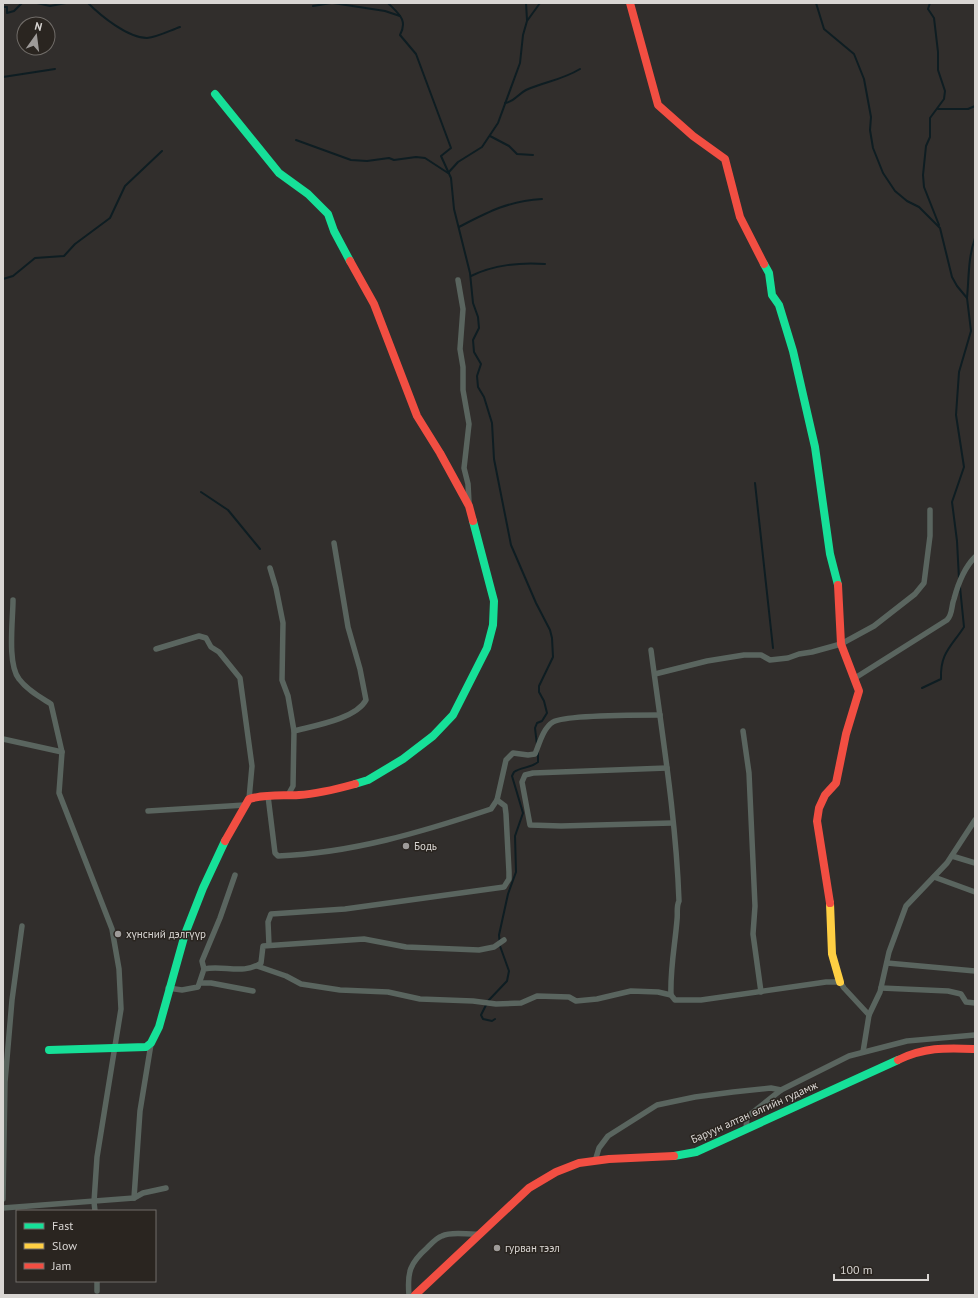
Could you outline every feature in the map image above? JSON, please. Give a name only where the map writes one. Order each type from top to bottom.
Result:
[{"type":"street","points":[[630,3],[658,105],[693,136],[725,159],[740,217],[770,273],[772,295],[779,305],[793,351],[815,447],[830,554],[838,579],[841,644],[859,691],[846,734],[840,771],[836,783],[824,795],[819,808],[818,822],[830,903],[830,937],[832,954],[840,982],[869,1015]]},
{"type":"street","points":[[215,94],[279,173],[308,194],[328,214],[334,231],[374,304],[417,416],[440,453],[469,506]]},
{"type":"street","points":[[148,811],[247,802],[268,796],[337,789],[368,780],[409,754],[433,736],[453,715],[487,648],[493,625],[494,601],[469,506],[468,484],[464,468],[469,424],[463,390],[464,367],[460,349],[463,309],[458,280]]},
{"type":"street","points":[[654,674],[707,661],[744,655],[761,655],[770,660],[788,658],[798,654],[812,652],[841,644],[874,626],[915,594],[924,583],[930,536],[930,510]]},
{"type":"street","points":[[294,731],[352,713],[363,706],[366,700],[360,669],[348,627],[334,543]]},
{"type":"street","points":[[855,678],[947,620],[951,615],[954,599],[965,570],[975,557]]},
{"type":"street","points":[[270,568],[276,588],[283,623],[282,680],[290,706],[294,731],[293,786],[288,795]]},
{"type":"street","points":[[14,600],[12,667],[18,679],[29,689],[51,704],[62,752],[59,793],[114,936],[119,969],[121,1009],[98,1150],[94,1202],[95,1210]]},
{"type":"street","points":[[134,1198],[140,1111],[151,1044],[161,1021],[168,988],[178,953],[210,868],[247,802],[252,766],[240,678],[219,652],[211,648],[206,638],[199,636],[156,649]]},
{"type":"street","points":[[651,650],[677,853],[679,901],[676,906],[677,918],[672,956],[671,996]]},
{"type":"street","points":[[268,796],[275,853],[278,856],[316,853],[397,839],[492,809],[497,800],[506,760],[513,753],[528,755],[535,754],[546,729],[553,722],[570,718],[660,715]]},
{"type":"street","points":[[743,731],[750,780],[755,906],[754,934],[761,992]]},
{"type":"street","points":[[3,739],[62,752]]},
{"type":"street","points":[[667,768],[533,773],[524,775],[522,782],[530,825],[561,826],[672,823]]},
{"type":"street","points":[[269,945],[268,922],[271,914],[374,905],[504,887],[508,880],[509,872],[506,814],[505,806],[497,800]]},
{"type":"street","points":[[863,1052],[869,1015],[881,988],[897,928],[906,906],[952,856],[975,820]]},
{"type":"street","points":[[952,856],[975,863]]},
{"type":"street","points":[[168,988],[182,990],[198,987],[204,969],[202,961],[235,876]]},
{"type":"street","points":[[934,877],[975,892]]},
{"type":"street","points":[[3,1198],[5,1082],[12,1000],[22,926]]},
{"type":"street","points":[[204,969],[213,967],[251,969],[261,963],[263,946],[269,945],[364,939],[406,947],[479,950],[494,947],[504,940]]},
{"type":"street","points":[[887,963],[975,971]]},
{"type":"street","points":[[257,966],[286,976],[301,984],[340,990],[388,992],[420,999],[473,1001],[496,1004],[521,1003],[537,996],[569,997],[576,1001],[597,999],[631,991],[658,992],[671,996],[675,1000],[701,1000],[826,982],[840,982]]},
{"type":"street","points":[[200,983],[211,983],[253,991]]},
{"type":"street","points":[[881,988],[962,994],[966,1002],[975,1003]]},
{"type":"street","points":[[746,1129],[747,1117],[781,1090],[849,1056],[915,1040],[975,1035]]},
{"type":"street","points":[[49,1050],[116,1046],[146,1046],[151,1044]]},
{"type":"street","name":"Баруун алтан өлгийн гудамж","points":[[415,1295],[529,1188],[556,1172],[579,1163],[665,1158],[696,1152],[915,1052],[944,1048],[975,1049]]},
{"type":"street","points":[[594,1161],[599,1148],[608,1136],[657,1105],[725,1093],[770,1088],[781,1090]]},
{"type":"street","points":[[3,1208],[134,1198],[143,1193],[166,1188]]},
{"type":"street","points":[[409,1295],[409,1272],[411,1266],[417,1257],[432,1243],[442,1236],[450,1234],[480,1234]]},
{"type":"street","points":[[97,1282],[97,1291]]},
{"type":"waterway","points":[[3,7],[7,7],[7,13],[14,11],[22,3]]},
{"type":"waterway","points":[[37,3],[50,6],[66,3]]},
{"type":"waterway","points":[[88,3],[115,25],[140,37],[147,38],[160,35],[180,27]]},
{"type":"waterway","points":[[313,6],[331,3]]},
{"type":"waterway","points":[[333,3],[385,11],[400,16]]},
{"type":"waterway","points":[[388,3],[403,21],[400,35],[416,54],[451,148],[441,156],[451,178],[454,209],[470,273],[473,303],[478,317],[479,328],[473,340],[474,352],[481,364],[477,376],[478,387],[484,397],[492,423],[494,459],[511,545],[536,603],[550,630],[552,638],[553,657],[539,686],[539,692],[544,701],[547,713],[542,721],[537,723],[535,728],[537,745]]},
{"type":"waterway","points":[[526,3],[527,20]]},
{"type":"waterway","points":[[296,140],[351,160],[367,161],[389,158],[394,160],[416,157],[425,158],[448,173],[458,162],[482,147],[498,123],[520,63],[523,35],[527,21],[540,3]]},
{"type":"waterway","points":[[816,3],[824,29],[854,54],[864,79],[871,117],[870,130],[873,148],[883,173],[895,191],[907,201],[919,207],[940,228],[952,277],[967,298],[971,331],[959,372],[956,415],[964,467],[952,502],[957,541],[959,579]]},
{"type":"waterway","points":[[930,3],[928,9],[934,18],[938,52],[938,70],[945,91],[944,99],[930,118],[930,137],[926,146],[923,175],[924,187],[939,225]]},
{"type":"waterway","points":[[3,77],[55,69]]},
{"type":"waterway","points":[[505,103],[511,101],[526,90],[566,76],[580,69]]},
{"type":"waterway","points":[[938,109],[968,109],[975,106]]},
{"type":"waterway","points":[[490,136],[509,146],[517,154],[533,155]]},
{"type":"waterway","points":[[3,279],[13,276],[35,258],[64,256],[75,244],[110,218],[125,186],[162,151]]},
{"type":"waterway","points":[[459,227],[499,208],[519,202],[542,199]]},
{"type":"waterway","points":[[967,298],[970,260],[975,238]]},
{"type":"waterway","points":[[471,276],[488,269],[507,265],[526,263],[545,264]]},
{"type":"waterway","points":[[755,483],[773,648]]},
{"type":"waterway","points":[[201,492],[228,510],[260,549]]},
{"type":"waterway","points":[[922,688],[941,679],[944,656],[964,627],[960,587]]},
{"type":"waterway","points":[[495,1019],[492,1021],[483,1019],[481,1015],[488,1001],[507,981],[509,971],[500,946],[499,935],[508,894],[516,872],[515,836],[523,813],[512,776],[517,770],[538,762],[538,751]]},
{"type":"traffic: fast","points":[[215,94],[279,173],[308,194],[328,214],[334,231],[350,261]]},
{"type":"traffic: fast","points":[[764,264],[769,273],[772,295],[779,305],[793,351],[815,447],[830,554],[838,585]]},
{"type":"traffic: fast","points":[[355,784],[368,780],[403,759],[433,736],[453,715],[487,648],[493,625],[494,601],[473,521]]},
{"type":"traffic: fast","points":[[49,1050],[146,1047],[151,1043],[159,1027],[185,934],[203,888],[225,841]]},
{"type":"traffic: fast","points":[[674,1156],[696,1152],[898,1060]]},
{"type":"traffic: slow","points":[[830,903],[832,954],[840,982]]},
{"type":"traffic: jam","points":[[630,3],[658,105],[693,136],[725,159],[740,217],[764,264]]},
{"type":"traffic: jam","points":[[350,261],[374,304],[417,416],[440,453],[469,506],[473,521]]},
{"type":"traffic: jam","points":[[830,903],[817,821],[819,808],[825,795],[836,783],[846,734],[859,691],[841,644],[838,585]]},
{"type":"traffic: jam","points":[[225,841],[249,799],[267,796],[313,794],[355,784]]},
{"type":"traffic: jam","points":[[898,1060],[917,1053],[935,1049],[975,1049]]},
{"type":"traffic: jam","points":[[415,1295],[529,1188],[556,1172],[579,1163],[609,1159],[674,1156]]},
{"type":"place","name":"Бодь","points":[[406,846]]},
{"type":"place","name":"хүнсний дэлгүүр","points":[[118,934]]},
{"type":"place","name":"гурван тээл","points":[[497,1248]]}]
